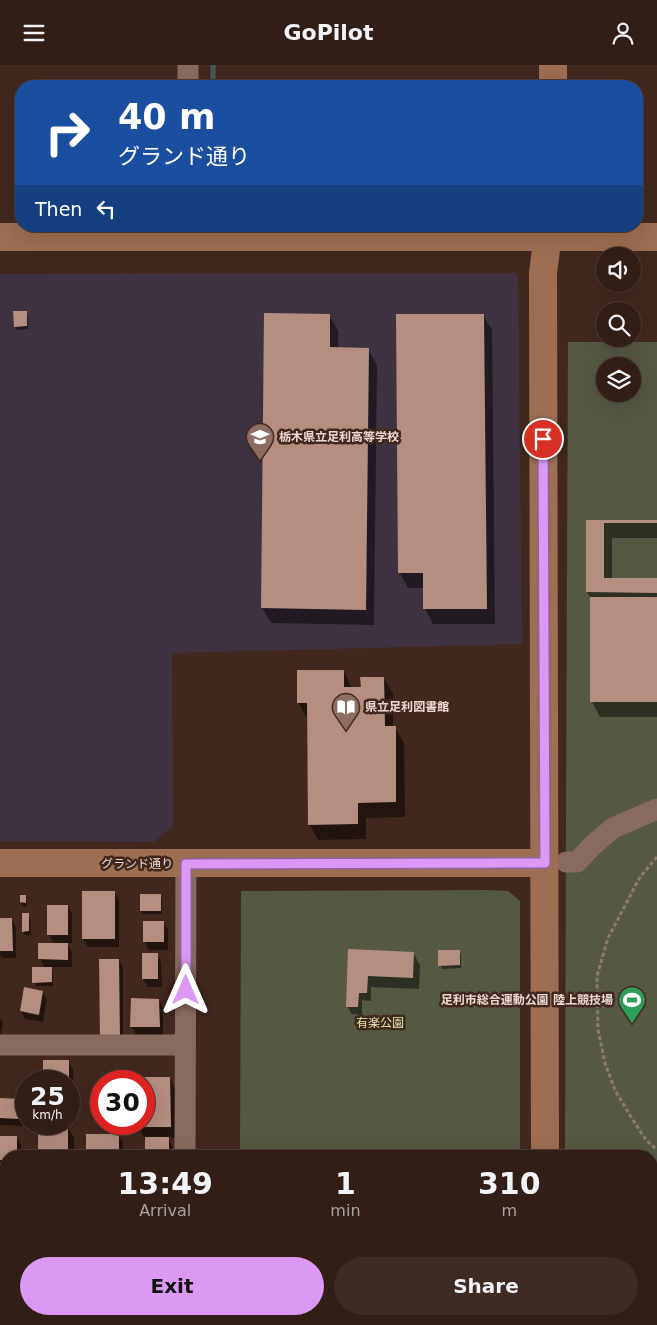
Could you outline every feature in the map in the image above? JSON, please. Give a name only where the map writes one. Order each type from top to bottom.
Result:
[{"type":"street","points":[[188,65],[188,80]]},
{"type":"street","points":[[553,65],[553,80]]},
{"type":"street","points":[[0,237],[187,232]]},
{"type":"street","points":[[544,1150],[555,863],[543,293],[543,273],[548,232]]},
{"type":"street","points":[[566,232],[657,237]]},
{"type":"street","points":[[555,863],[577,862],[613,828],[657,809]]},
{"type":"street","name":"グランド通り","points":[[0,863],[555,863]]},
{"type":"street","points":[[185,1150],[186,864]]},
{"type":"street","points":[[0,1045],[185,1045]]},
{"type":"path","points":[[657,857],[640,877],[608,938],[597,976],[598,1030],[605,1063],[615,1090],[631,1117],[646,1141],[657,1150]]},
{"type":"shaded area","name":"栃木県立足利高等学校","points":[[515,273],[518,278],[522,644],[172,653],[173,826],[154,842],[0,841],[0,274]]},
{"type":"green space","points":[[568,342],[596,342],[596,347],[641,347],[641,342],[657,342],[657,1150],[565,1150]]},
{"type":"green space","name":"有楽公園","points":[[488,890],[508,891],[520,901],[520,1150],[240,1150],[241,891]]},
{"type":"building","points":[[13,311],[27,311],[27,326],[14,327]]},
{"type":"building","points":[[264,313],[330,314],[330,347],[369,348],[366,610],[261,608]]},
{"type":"building","points":[[396,314],[484,314],[487,609],[423,609],[423,573],[398,573]]},
{"type":"building","points":[[586,520],[657,520],[657,523],[604,523],[604,578],[657,578],[657,593],[586,592]]},
{"type":"building","points":[[590,597],[657,597],[657,702],[590,702]]},
{"type":"building","points":[[297,670],[344,670],[344,687],[361,687],[360,677],[384,677],[385,726],[396,726],[396,802],[358,803],[358,824],[308,825],[307,703],[297,703]]},
{"type":"building","points":[[82,891],[115,891],[115,939],[82,939]]},
{"type":"building","points":[[140,894],[161,894],[161,911],[140,911]]},
{"type":"building","points":[[20,895],[26,895],[26,903],[20,902]]},
{"type":"building","points":[[47,905],[68,905],[68,935],[47,935]]},
{"type":"building","points":[[22,913],[29,913],[29,931],[22,932]]},
{"type":"building","points":[[0,918],[12,918],[13,951],[0,951]]},
{"type":"building","points":[[143,921],[164,921],[164,942],[143,942]]},
{"type":"building","points":[[38,943],[68,943],[68,960],[38,959]]},
{"type":"building","points":[[348,949],[414,952],[413,978],[368,976],[367,993],[359,993],[358,1007],[346,1007]]},
{"type":"building","points":[[438,950],[460,950],[460,965],[438,966]]},
{"type":"building","points":[[142,953],[158,953],[158,979],[142,979]]},
{"type":"building","points":[[99,959],[119,959],[120,1038],[100,1038]]},
{"type":"building","points":[[32,967],[52,967],[52,982],[32,983]]},
{"type":"building","points":[[24,987],[43,991],[39,1015],[20,1011]]},
{"type":"building","points":[[131,998],[159,999],[160,1027],[130,1027]]},
{"type":"building","points":[[43,1060],[69,1060],[69,1070],[43,1070]]},
{"type":"building","points":[[155,1077],[170,1077],[171,1127],[155,1127]]},
{"type":"building","points":[[0,1098],[15,1099],[15,1119],[0,1118]]},
{"type":"building","points":[[86,1134],[119,1135],[119,1150],[86,1150]]},
{"type":"building","points":[[38,1135],[68,1135],[68,1150],[38,1150]]},
{"type":"building","points":[[0,1136],[17,1136],[17,1150],[0,1150]]},
{"type":"building","points":[[145,1137],[169,1137],[169,1150],[145,1150]]},
{"type":"waterway","points":[[213,65],[213,80]]},
{"type":"place","name":"栃木県立足利高等学校","points":[[260,461]]},
{"type":"place","name":"県立足利図書館","points":[[346,731]]},
{"type":"place","name":"足利市総合運動公園 陸上競技場","points":[[632,1024]]},
{"type":"route","points":[[186,990],[186,864],[545,863],[543,439]]}]
